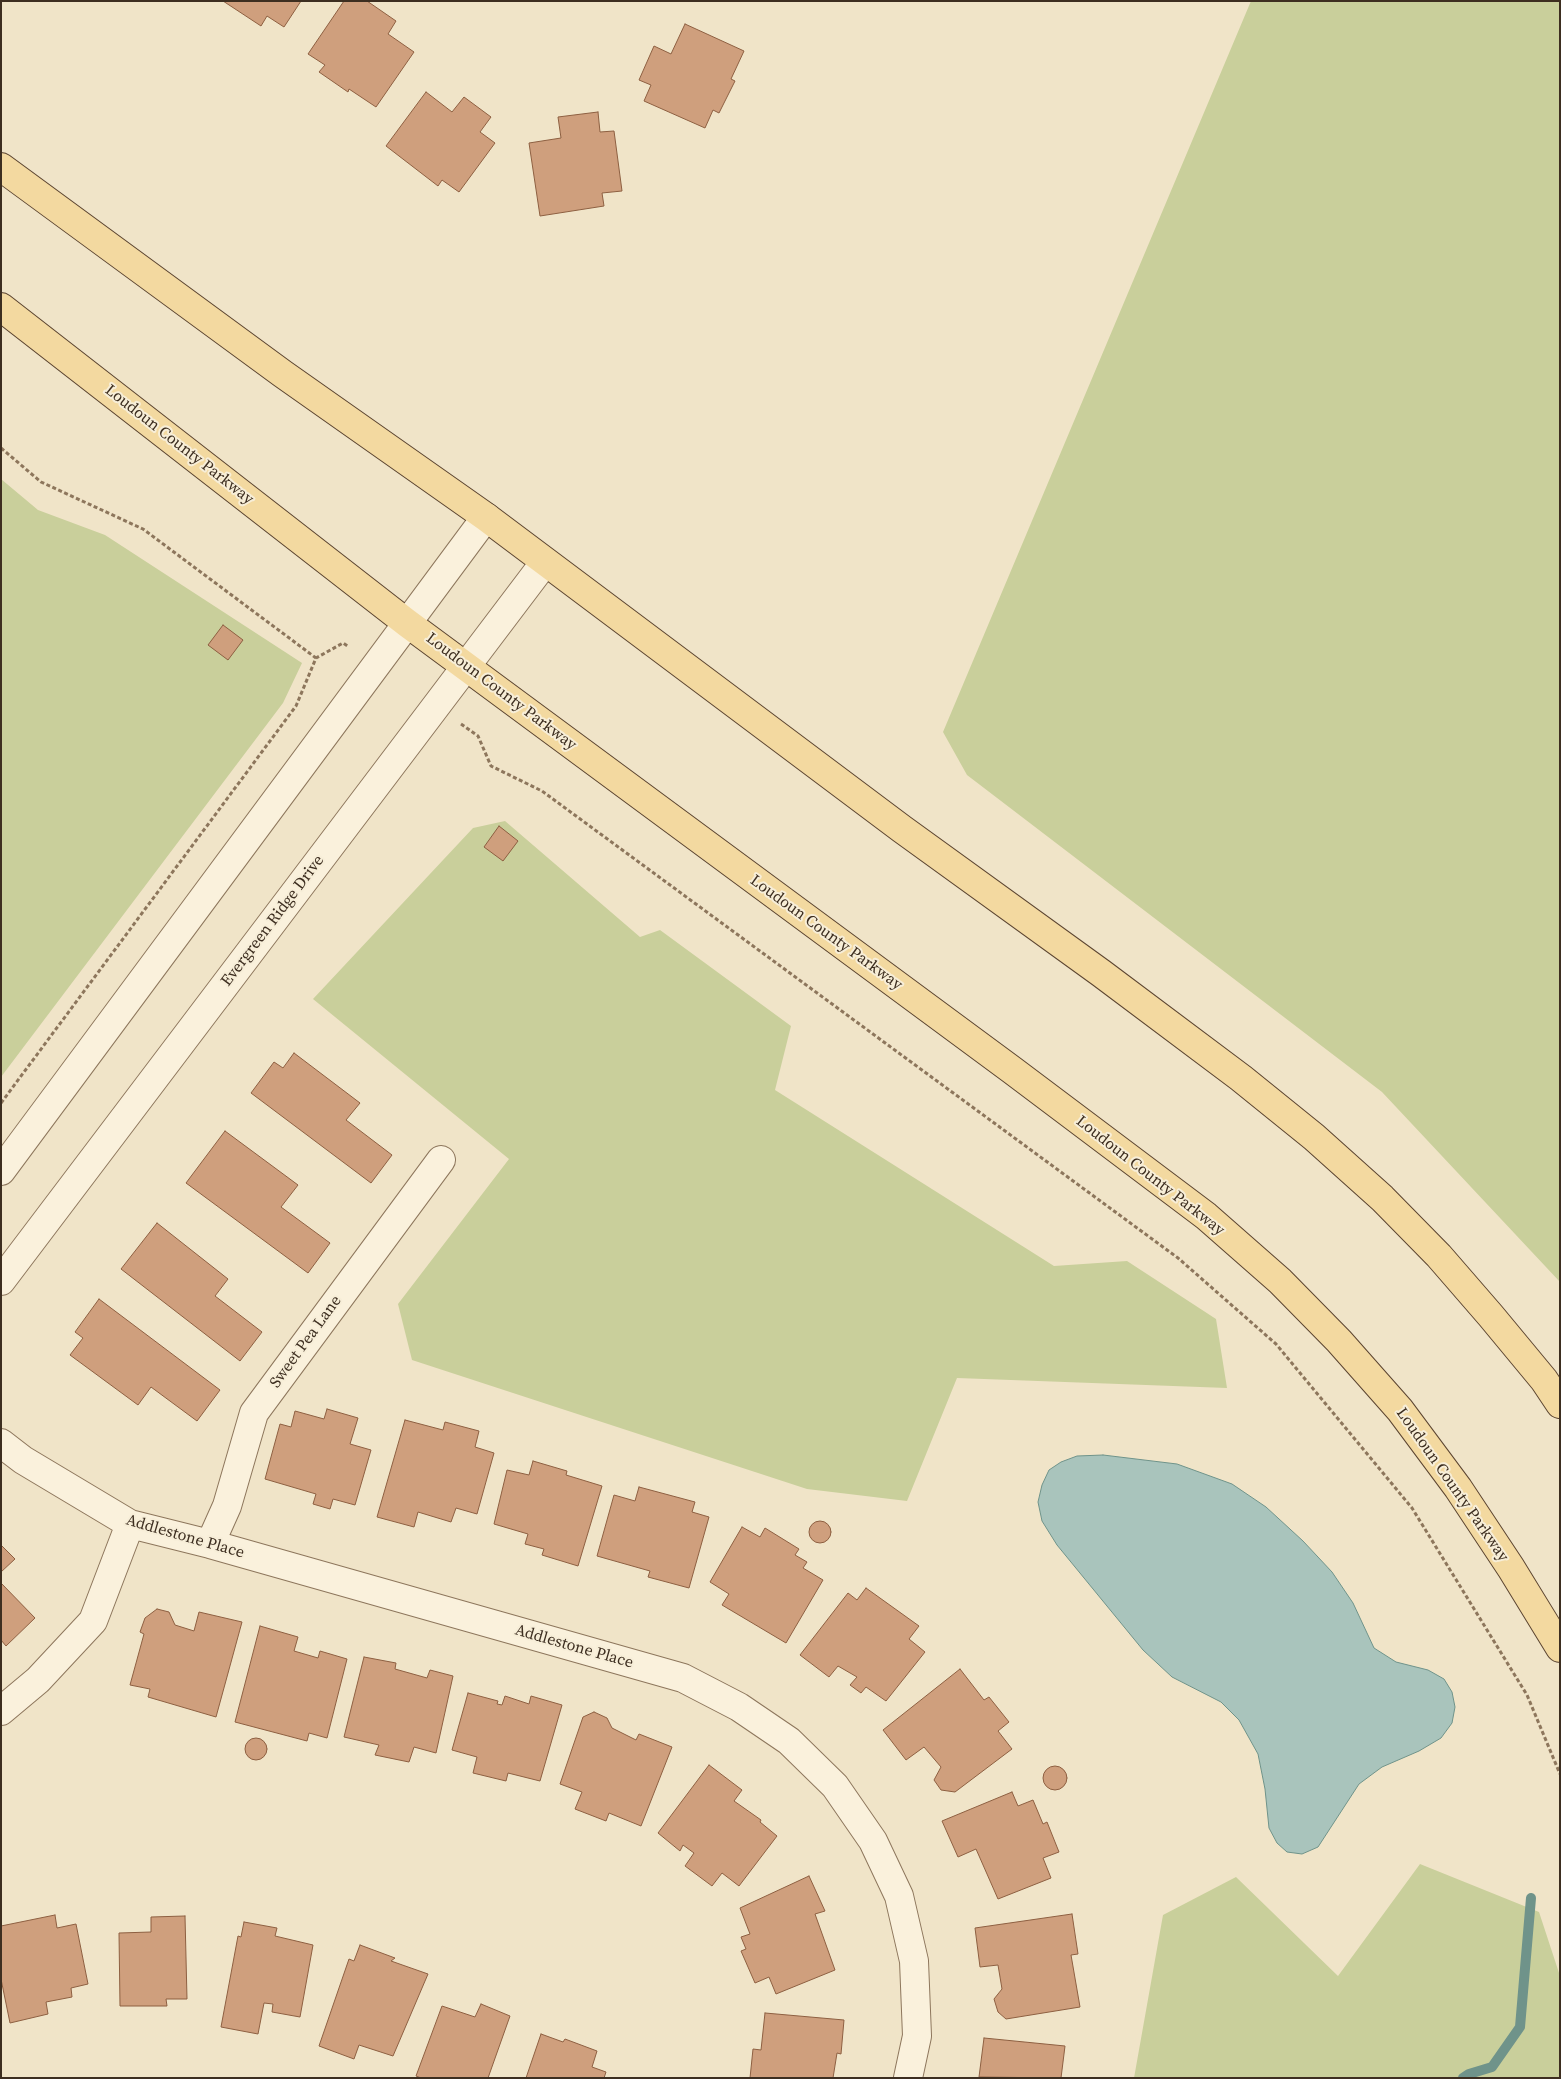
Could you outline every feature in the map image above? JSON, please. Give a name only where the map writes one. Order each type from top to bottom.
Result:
[{"type":"main road","points":[[1,168],[283,374],[486,517],[902,829],[1101,973],[1241,1078],[1314,1137],[1382,1198],[1439,1256],[1544,1380],[1560,1404]]},
{"type":"main road","name":"Loudoun County Parkway","points":[[1,307],[407,623],[1012,1070],[1206,1216],[1280,1281],[1339,1341],[1406,1418],[1458,1488],[1511,1568],[1560,1648]]},
{"type":"street","points":[[1,1171],[486,517]]},
{"type":"street","name":"Evergreen Ridge Drive","points":[[1,1281],[546,562]]},
{"type":"street","name":"Sweet Pea Lane","points":[[210,1544],[226,1506],[254,1413],[441,1160]]},
{"type":"street","name":"Addlestone Place","points":[[1,1442],[23,1460],[130,1524],[210,1544],[683,1678],[739,1707],[789,1741],[835,1786],[873,1841],[900,1896],[914,1961],[917,2036],[908,2078]]},
{"type":"street","points":[[1,1711],[38,1680],[93,1621],[130,1524]]},
{"type":"path","points":[[1,448],[41,482],[143,529],[316,658]]},
{"type":"path","points":[[1,1103],[296,706],[316,658],[344,643],[376,664]]},
{"type":"path","points":[[436,706],[478,736],[490,766],[542,791],[1170,1252],[1276,1344],[1412,1508],[1527,1695],[1560,1774]]},
{"type":"green space","points":[[1251,1],[1560,1],[1560,1282],[1382,1092],[967,775],[943,732]]},
{"type":"green space","points":[[1,479],[38,510],[105,535],[302,663],[283,703],[1,1077]]},
{"type":"green space","points":[[505,821],[640,937],[660,930],[791,1026],[775,1090],[1054,1266],[1127,1261],[1216,1319],[1227,1388],[957,1378],[907,1501],[807,1489],[412,1360],[398,1304],[509,1159],[313,999],[473,828]]},
{"type":"green space","points":[[1420,1864],[1539,1912],[1560,1976],[1560,2078],[1134,2078],[1163,1915],[1236,1877],[1338,1976]]},
{"type":"water","points":[[1103,1455],[1177,1464],[1232,1484],[1266,1507],[1303,1541],[1332,1572],[1353,1603],[1374,1648],[1396,1662],[1428,1670],[1444,1679],[1452,1692],[1455,1707],[1452,1723],[1441,1738],[1419,1751],[1382,1767],[1359,1784],[1318,1847],[1302,1854],[1287,1852],[1277,1843],[1269,1828],[1265,1789],[1258,1754],[1239,1720],[1221,1702],[1172,1677],[1143,1650],[1057,1545],[1042,1521],[1038,1502],[1042,1485],[1049,1470],[1061,1462],[1077,1456]]},
{"type":"building","points":[[223,1],[301,1],[284,27],[267,16],[261,26]]},
{"type":"building","points":[[344,1],[367,1],[396,21],[388,34],[414,52],[376,107],[349,89],[348,92],[319,72],[325,65],[308,54]]},
{"type":"building","points":[[685,24],[744,51],[731,79],[735,81],[719,113],[713,110],[705,128],[644,101],[651,85],[639,80],[654,46],[671,54]]},
{"type":"building","points":[[426,92],[452,112],[464,97],[491,117],[480,132],[495,143],[459,192],[442,180],[438,186],[386,146]]},
{"type":"building","points":[[598,112],[600,132],[614,131],[622,191],[602,193],[604,206],[540,216],[529,143],[561,138],[558,117]]},
{"type":"building","points":[[223,625],[243,640],[228,660],[208,645]]},
{"type":"building","points":[[499,826],[518,841],[503,861],[484,847]]},
{"type":"building","points":[[294,1053],[360,1103],[346,1120],[392,1155],[371,1183],[251,1093],[274,1062],[283,1068]]},
{"type":"building","points":[[225,1131],[298,1185],[281,1207],[330,1243],[308,1273],[186,1183]]},
{"type":"building","points":[[157,1223],[228,1279],[215,1296],[262,1332],[240,1361],[121,1269]]},
{"type":"building","points":[[99,1299],[220,1390],[197,1421],[151,1387],[138,1405],[70,1355],[83,1338],[75,1332]]},
{"type":"building","points":[[327,1409],[358,1418],[350,1444],[371,1450],[355,1505],[333,1499],[330,1509],[313,1504],[316,1494],[265,1479],[280,1424],[291,1427],[295,1411],[324,1419]]},
{"type":"building","points":[[405,1420],[443,1430],[445,1422],[479,1431],[475,1447],[494,1453],[477,1514],[456,1508],[451,1522],[418,1512],[414,1527],[377,1517]]},
{"type":"building","points":[[533,1461],[567,1471],[566,1475],[602,1486],[578,1566],[542,1555],[544,1549],[525,1544],[528,1534],[494,1524],[507,1470],[529,1475]]},
{"type":"building","points":[[639,1487],[695,1502],[692,1512],[709,1517],[689,1588],[648,1577],[650,1571],[597,1556],[614,1495],[635,1501]]},
{"type":"building","points":[[816,1521],[824,1521],[831,1528],[831,1536],[824,1543],[816,1543],[809,1536],[809,1528]]},
{"type":"building","points":[[742,1527],[760,1537],[765,1528],[799,1549],[795,1555],[807,1562],[803,1568],[823,1580],[786,1643],[722,1605],[729,1594],[710,1582]]},
{"type":"building","points":[[1,1545],[15,1559],[1,1572]]},
{"type":"building","points":[[1,1583],[35,1618],[6,1646],[1,1640]]},
{"type":"building","points":[[866,1588],[919,1626],[909,1639],[925,1652],[886,1701],[866,1687],[861,1693],[850,1685],[857,1677],[838,1666],[829,1677],[800,1655],[848,1593],[857,1600]]},
{"type":"building","points":[[157,1609],[169,1612],[175,1625],[194,1631],[199,1612],[242,1622],[216,1717],[148,1697],[150,1689],[130,1685],[144,1634],[140,1632],[145,1618]]},
{"type":"building","points":[[260,1626],[298,1637],[294,1651],[318,1658],[320,1651],[347,1659],[327,1738],[309,1733],[307,1741],[235,1722]]},
{"type":"building","points":[[364,1657],[396,1663],[395,1669],[427,1678],[430,1670],[453,1676],[436,1753],[414,1747],[409,1762],[375,1755],[379,1745],[344,1737]]},
{"type":"building","points":[[960,1669],[984,1700],[989,1697],[1009,1722],[998,1731],[1012,1749],[955,1792],[941,1790],[934,1780],[941,1767],[924,1747],[906,1760],[883,1730]]},
{"type":"building","points":[[468,1693],[498,1701],[497,1704],[502,1705],[505,1696],[529,1704],[531,1696],[562,1705],[540,1781],[508,1773],[506,1781],[473,1773],[477,1757],[452,1750]]},
{"type":"building","points":[[594,1712],[607,1718],[612,1728],[636,1740],[639,1734],[672,1747],[641,1826],[609,1813],[606,1821],[575,1809],[582,1792],[560,1784],[583,1717]]},
{"type":"building","points":[[252,1738],[260,1738],[267,1745],[267,1753],[260,1760],[252,1760],[245,1753],[245,1745]]},
{"type":"building","points":[[709,1765],[742,1790],[734,1801],[761,1820],[760,1822],[777,1836],[739,1886],[722,1873],[712,1886],[685,1866],[694,1853],[683,1845],[680,1851],[658,1833]]},
{"type":"building","points":[[1055,1766],[1064,1769],[1067,1778],[1064,1787],[1055,1790],[1046,1787],[1043,1778],[1046,1769]]},
{"type":"building","points":[[1012,1792],[1018,1806],[1033,1800],[1043,1824],[1047,1822],[1059,1852],[1043,1858],[1051,1878],[998,1899],[976,1849],[958,1857],[942,1821]]},
{"type":"building","points":[[809,1876],[825,1911],[815,1914],[835,1970],[776,1994],[769,1977],[755,1983],[741,1951],[746,1949],[741,1937],[750,1934],[740,1908]]},
{"type":"building","points":[[1072,1914],[1078,1954],[1071,1955],[1080,2007],[1006,2019],[998,2012],[994,1999],[1002,1989],[998,1965],[980,1967],[975,1928]]},
{"type":"building","points":[[55,1915],[57,1928],[76,1924],[88,1984],[71,1988],[72,1997],[46,2002],[48,2014],[10,2023],[1,1979],[1,1926]]},
{"type":"building","points":[[185,1916],[187,1999],[166,1999],[167,2006],[120,2006],[119,1933],[151,1932],[151,1917]]},
{"type":"building","points":[[244,1922],[277,1928],[275,1936],[313,1945],[300,2017],[272,2012],[273,2004],[264,2003],[258,2034],[221,2027],[238,1936],[241,1937]]},
{"type":"building","points":[[360,1945],[395,1958],[391,1961],[428,1974],[393,2056],[359,2045],[354,2059],[319,2046],[349,1959],[354,1961]]},
{"type":"building","points":[[481,2004],[510,2016],[488,2078],[421,2078],[416,2076],[442,2006],[475,2017]]},
{"type":"building","points":[[765,2013],[844,2020],[841,2054],[837,2053],[833,2078],[750,2078],[753,2049],[761,2050]]},
{"type":"building","points":[[541,2034],[563,2042],[565,2039],[597,2051],[592,2067],[606,2072],[604,2078],[526,2078]]},
{"type":"building","points":[[984,2038],[1065,2046],[1061,2078],[979,2077]]},
{"type":"waterway","points":[[1463,2078],[1469,2074],[1492,2067],[1520,2027],[1531,1898]]}]
